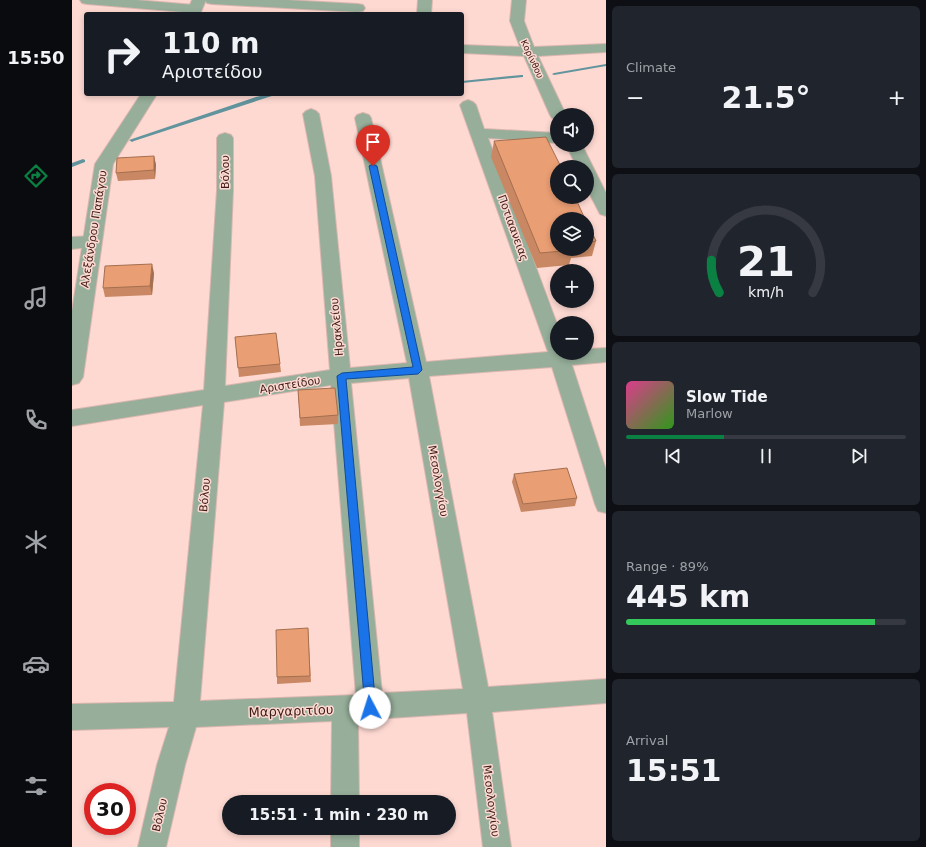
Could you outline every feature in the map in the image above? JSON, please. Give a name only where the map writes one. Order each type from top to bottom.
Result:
[{"type":"street","points":[[212,0],[314,7],[358,8]]},
{"type":"street","points":[[424,12],[425,0]]},
{"type":"street","name":"Κορίνθου","points":[[519,0],[518,21],[520,35],[555,108]]},
{"type":"street","points":[[80,1],[196,8]]},
{"type":"street","points":[[464,49],[528,52],[606,48]]},
{"type":"street","name":"Αλεξάνδρου Παπάγου","points":[[72,377],[80,315],[93,242],[104,164],[148,96]]},
{"type":"street","name":"Ποτιαανειας","points":[[468,105],[550,333]]},
{"type":"street","name":"Ηρακλείου","points":[[311,114],[323,176],[342,376],[370,708]]},
{"type":"street","name":"Μεσολογγίου","points":[[363,118],[418,370],[478,701],[497,847]]},
{"type":"street","points":[[479,133],[550,138]]},
{"type":"street","name":"Βόλου","points":[[152,847],[171,765],[186,715],[214,397],[225,190],[225,138]]},
{"type":"street","points":[[594,186],[606,210]]},
{"type":"street","points":[[72,243],[93,242]]},
{"type":"street","name":"Αριστείδου","points":[[594,355],[606,355]]},
{"type":"street","name":"Αριστείδου","points":[[72,418],[342,376],[418,370],[550,356]]},
{"type":"street","name":"Ποτιαανειας","points":[[560,360],[606,504]]},
{"type":"street","name":"Μαργαριτίου","points":[[72,717],[186,715],[370,708],[606,692]]},
{"type":"street","points":[[345,708],[345,795]]},
{"type":"street","points":[[345,835],[345,847]]},
{"type":"building","points":[[546,137],[550,145],[550,152],[554,152],[558,160],[550,160],[550,204],[578,204],[582,212],[550,212],[550,252],[540,253],[494,141]]},
{"type":"building","points":[[154,156],[154,170],[116,173],[117,158]]},
{"type":"building","points":[[152,264],[150,286],[103,288],[105,266]]},
{"type":"building","points":[[276,333],[280,364],[238,368],[235,337]]},
{"type":"building","points":[[335,388],[338,415],[300,418],[298,390]]},
{"type":"building","points":[[567,468],[577,498],[523,504],[514,474]]},
{"type":"building","points":[[308,628],[310,676],[277,677],[276,630]]},
{"type":"waterway","points":[[554,74],[606,65]]},
{"type":"waterway","points":[[464,82],[521,76]]},
{"type":"waterway","points":[[132,140],[266,96]]},
{"type":"waterway","points":[[72,165],[83,161]]},
{"type":"route","points":[[370,708],[342,376],[418,370],[373,166]]}]
